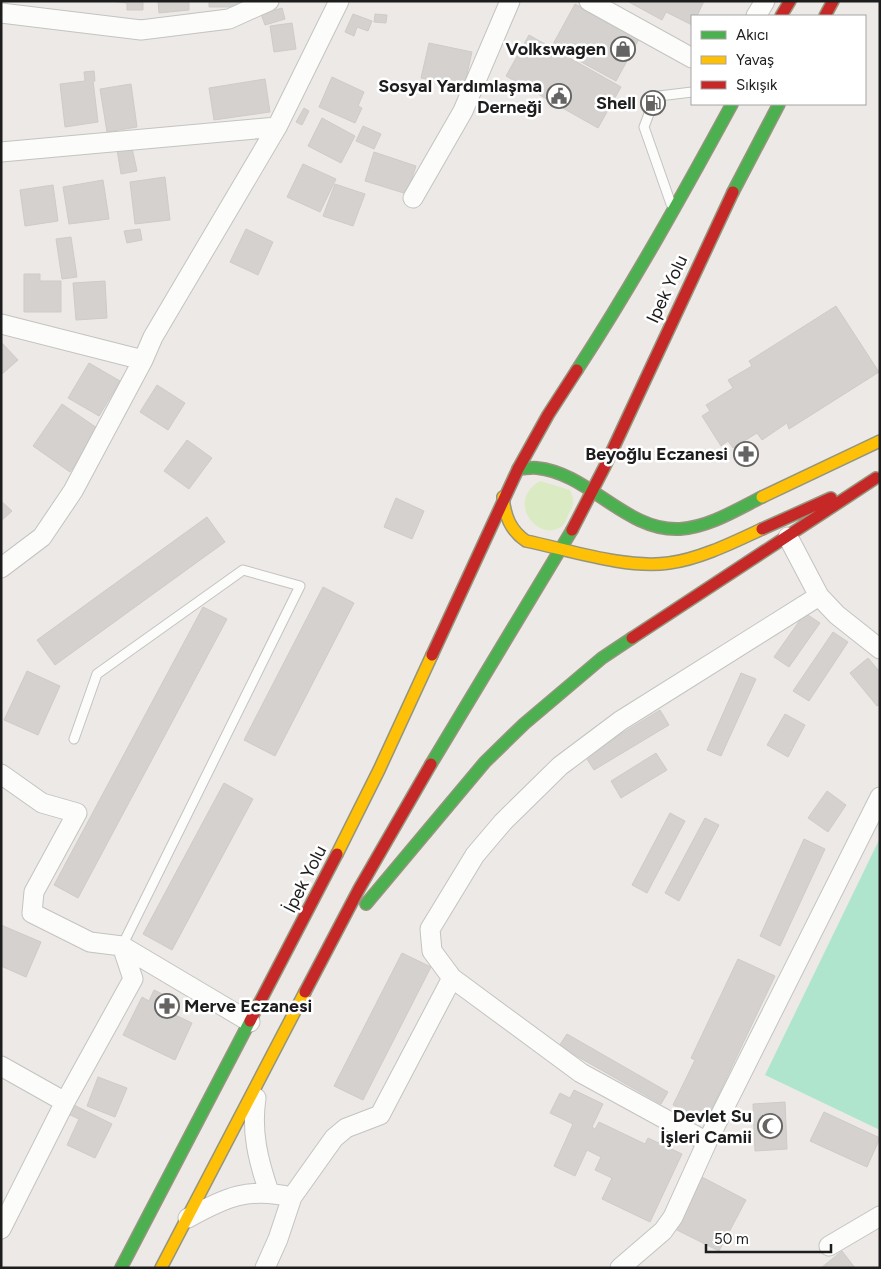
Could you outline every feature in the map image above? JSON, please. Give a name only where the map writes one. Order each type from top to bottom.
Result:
[{"type":"main road","points":[[825,15],[832,1]]},
{"type":"main road","points":[[781,15],[786,2]]},
{"type":"main road","name":"Ipek Yolu","points":[[518,469],[548,415],[611,318],[674,210],[731,105]]},
{"type":"main road","name":"Ipek Yolu","points":[[592,492],[689,283],[778,105]]},
{"type":"main road","points":[[878,477],[726,546],[670,563],[645,564],[526,541],[515,534],[507,521],[503,498],[518,469],[538,466],[549,469],[592,492],[624,513],[647,524],[668,529],[685,528],[712,521],[880,441]]},
{"type":"main road","points":[[323,961],[421,836],[485,762],[524,724],[602,658],[878,477]]},
{"type":"main road","points":[[161,1268],[323,961],[358,889],[466,702],[562,549],[592,492]]},
{"type":"main road","name":"İpek Yolu","points":[[121,1268],[379,770],[503,498]]},
{"type":"street","points":[[1,13],[141,30],[229,19],[269,1]]},
{"type":"street","points":[[1,568],[42,537],[73,491],[143,360],[153,337],[277,126],[339,1]]},
{"type":"street","points":[[413,198],[463,112],[510,1]]},
{"type":"street","points":[[589,1],[691,57]]},
{"type":"street","points":[[757,15],[764,1]]},
{"type":"street","points":[[1,152],[277,126]]},
{"type":"street","points":[[1,324],[143,360]]},
{"type":"street","points":[[788,537],[819,596],[847,624],[880,649]]},
{"type":"street","points":[[707,1142],[581,1072],[452,978],[432,951],[430,928],[475,855],[503,822],[560,766],[585,745],[819,596]]},
{"type":"street","points":[[1,774],[42,803],[77,813],[34,892],[32,912],[90,942],[122,946],[250,1022]]},
{"type":"street","points":[[620,1268],[663,1231],[673,1217],[707,1142],[876,808]]},
{"type":"street","points":[[2,1224],[65,1102],[133,979],[122,946]]},
{"type":"street","points":[[265,1268],[278,1239],[292,1197],[334,1138],[346,1128],[380,1115],[452,978]]},
{"type":"street","points":[[1,1066],[65,1102]]},
{"type":"street","points":[[257,1085],[253,1119],[254,1142],[258,1161],[269,1192]]},
{"type":"street","points":[[188,1218],[226,1199],[248,1192],[269,1192],[292,1197]]},
{"type":"street","points":[[828,1246],[880,1216]]},
{"type":"lane","points":[[674,210],[644,127],[653,103],[659,96],[691,92]]},
{"type":"lane","points":[[74,739],[97,674],[242,570],[300,586],[122,946]]},
{"type":"green space","points":[[540,481],[570,490],[573,497],[573,506],[565,522],[562,526],[553,530],[544,530],[536,525],[529,518],[525,509],[525,499],[530,490]]},
{"type":"green space","points":[[880,838],[880,1130],[765,1075]]},
{"type":"building","points":[[110,1],[143,1],[143,10],[127,10],[127,3]]},
{"type":"building","points":[[158,1],[189,1],[189,10],[159,13]]},
{"type":"building","points":[[209,1],[248,1],[248,7],[209,7]]},
{"type":"building","points":[[627,1],[704,1],[697,15],[691,15],[691,24],[666,12],[662,20]]},
{"type":"building","points":[[575,4],[639,39],[616,81],[552,46]]},
{"type":"building","points":[[282,8],[285,19],[265,25],[261,14]]},
{"type":"building","points":[[353,14],[372,21],[368,31],[357,27],[354,36],[345,32]]},
{"type":"building","points":[[375,14],[387,15],[386,23],[374,22]]},
{"type":"building","points":[[292,23],[296,49],[274,52],[270,26]]},
{"type":"building","points":[[529,35],[621,87],[598,128],[506,76]]},
{"type":"building","points":[[429,43],[472,52],[464,87],[421,78]]},
{"type":"building","points":[[94,71],[95,81],[93,81],[98,122],[65,127],[60,84],[85,81],[84,72]]},
{"type":"building","points":[[332,77],[364,92],[358,106],[362,108],[355,123],[319,107]]},
{"type":"building","points":[[265,79],[270,112],[214,120],[209,88]]},
{"type":"building","points":[[131,84],[137,127],[107,132],[100,89]]},
{"type":"building","points":[[304,108],[309,111],[302,125],[296,122]]},
{"type":"building","points":[[322,118],[355,136],[341,163],[308,146]]},
{"type":"building","points":[[363,126],[381,134],[374,149],[356,141]]},
{"type":"building","points":[[132,148],[137,171],[121,174],[117,150]]},
{"type":"building","points":[[374,152],[416,166],[407,194],[365,181]]},
{"type":"building","points":[[303,164],[336,179],[320,212],[287,197]]},
{"type":"building","points":[[165,177],[170,220],[135,224],[130,182]]},
{"type":"building","points":[[103,180],[109,219],[69,224],[63,187]]},
{"type":"building","points":[[335,184],[365,194],[353,226],[323,216]]},
{"type":"building","points":[[53,185],[58,221],[25,226],[20,190]]},
{"type":"building","points":[[140,229],[142,240],[127,243],[124,231]]},
{"type":"building","points":[[246,229],[273,242],[258,275],[230,262]]},
{"type":"building","points":[[71,237],[77,277],[62,279],[56,239]]},
{"type":"building","points":[[24,274],[40,274],[40,281],[61,281],[61,312],[24,312]]},
{"type":"building","points":[[105,281],[107,318],[76,320],[73,283]]},
{"type":"building","points":[[836,306],[879,372],[789,429],[787,423],[762,440],[757,433],[733,448],[728,441],[721,446],[702,416],[710,411],[706,405],[733,388],[728,380],[752,366],[749,361]]},
{"type":"building","points":[[1,342],[18,360],[1,375]]},
{"type":"building","points":[[89,363],[120,381],[99,416],[68,398]]},
{"type":"building","points":[[157,385],[185,403],[168,430],[140,412]]},
{"type":"building","points":[[62,404],[100,430],[70,472],[33,446]]},
{"type":"building","points":[[187,440],[212,458],[189,489],[164,471]]},
{"type":"building","points":[[396,498],[424,511],[412,539],[384,527]]},
{"type":"building","points":[[1,501],[12,511],[1,521]]},
{"type":"building","points":[[207,517],[225,542],[55,665],[37,640]]},
{"type":"building","points":[[323,587],[354,603],[275,756],[244,740]]},
{"type":"building","points":[[203,607],[227,619],[78,898],[54,885]]},
{"type":"building","points":[[805,613],[820,623],[789,667],[774,657]]},
{"type":"building","points":[[833,632],[848,642],[809,701],[793,691]]},
{"type":"building","points":[[868,658],[880,672],[880,704],[877,706],[850,673]]},
{"type":"building","points":[[27,671],[60,686],[38,735],[4,720]]},
{"type":"building","points":[[741,673],[756,679],[721,756],[707,750]]},
{"type":"building","points":[[660,710],[669,725],[594,770],[585,756]]},
{"type":"building","points":[[785,714],[805,725],[788,757],[767,745]]},
{"type":"building","points":[[656,753],[667,770],[621,798],[611,781]]},
{"type":"building","points":[[224,783],[253,799],[172,950],[143,934]]},
{"type":"building","points":[[827,791],[846,805],[828,832],[808,818]]},
{"type":"building","points":[[670,813],[685,821],[647,893],[632,885]]},
{"type":"building","points":[[705,818],[719,825],[679,901],[665,893]]},
{"type":"building","points":[[804,839],[825,849],[780,946],[760,936]]},
{"type":"building","points":[[1,925],[41,942],[26,977],[1,966]]},
{"type":"building","points":[[402,953],[431,967],[363,1100],[334,1086]]},
{"type":"building","points":[[738,959],[775,976],[706,1121],[673,1105],[695,1060],[691,1058]]},
{"type":"building","points":[[154,990],[177,1001],[171,1013],[192,1023],[175,1060],[123,1035],[142,997],[149,1001]]},
{"type":"building","points":[[567,1034],[668,1092],[661,1104],[559,1046]]},
{"type":"building","points":[[98,1077],[127,1088],[115,1117],[87,1106]]},
{"type":"building","points":[[574,1090],[603,1104],[592,1127],[595,1129],[599,1122],[645,1144],[648,1138],[682,1154],[650,1222],[602,1199],[612,1178],[595,1170],[601,1157],[587,1150],[575,1176],[554,1166],[573,1124],[550,1113],[560,1093],[570,1098]]},
{"type":"building","name":"Devlet Su İşleri Camii","points":[[785,1102],[787,1149],[755,1151],[753,1104]]},
{"type":"building","points":[[72,1104],[112,1124],[95,1158],[67,1145],[79,1119],[68,1114]]},
{"type":"building","points":[[824,1112],[880,1138],[867,1167],[810,1141]]},
{"type":"building","points":[[700,1176],[746,1200],[719,1251],[673,1228]]},
{"type":"building","points":[[842,1251],[855,1268],[821,1268]]},
{"type":"traffic: fast","points":[[577,370],[618,305],[731,105]]},
{"type":"traffic: fast","points":[[733,192],[778,105]]},
{"type":"traffic: fast","points":[[518,469],[535,468],[556,472],[574,480],[642,521],[660,527],[691,528],[722,517],[762,497]]},
{"type":"traffic: fast","points":[[431,764],[572,530]]},
{"type":"traffic: fast","points":[[366,904],[485,762],[524,724],[602,658],[632,638]]},
{"type":"traffic: fast","points":[[121,1268],[250,1021]]},
{"type":"traffic: slow","points":[[762,497],[880,441]]},
{"type":"traffic: slow","points":[[503,497],[509,522],[520,537],[526,541],[616,561],[652,564],[681,561],[717,549],[762,529]]},
{"type":"traffic: slow","points":[[337,854],[379,770],[432,655]]},
{"type":"traffic: slow","points":[[161,1268],[305,992]]},
{"type":"traffic: jam","points":[[782,15],[790,1]]},
{"type":"traffic: jam","points":[[826,15],[833,1]]},
{"type":"traffic: jam","points":[[572,530],[605,466],[733,192]]},
{"type":"traffic: jam","points":[[432,655],[518,469],[548,415],[577,370]]},
{"type":"traffic: jam","points":[[632,638],[876,478]]},
{"type":"traffic: jam","points":[[762,529],[831,498]]},
{"type":"traffic: jam","points":[[305,992],[359,889],[431,764]]},
{"type":"traffic: jam","points":[[250,1021],[337,854]]},
{"type":"place","name":"Volkswagen","points":[[623,49]]},
{"type":"place","name":"Sosyal Yardımlaşma Derneği","points":[[559,96]]},
{"type":"place","name":"Shell","points":[[653,103]]},
{"type":"place","name":"Beyoğlu Eczanesi","points":[[746,454]]},
{"type":"place","name":"Merve Eczanesi","points":[[167,1006]]},
{"type":"place","name":"Devlet Su İşleri Camii","points":[[770,1126]]}]
